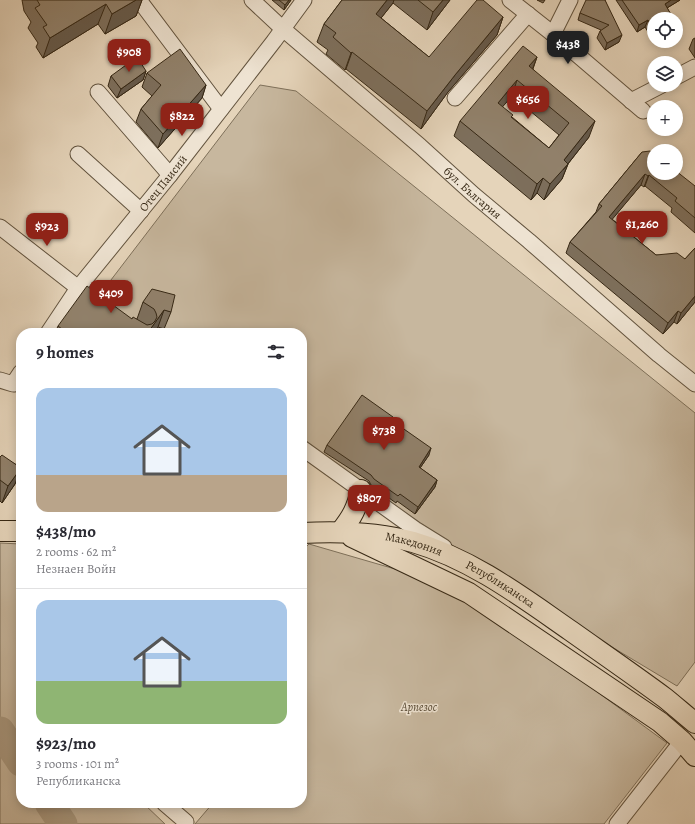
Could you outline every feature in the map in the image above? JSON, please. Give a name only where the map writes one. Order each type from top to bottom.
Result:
[{"type":"main road","points":[[341,531],[352,517],[361,490]]},
{"type":"main road","points":[[0,531],[16,531]]},
{"type":"main road","name":"Македония","points":[[307,533],[341,531],[389,536],[414,542],[474,567]]},
{"type":"main road","name":"Републиканска","points":[[341,531],[469,593],[660,722],[688,734],[695,756]]},
{"type":"main road","name":"Републиканска","points":[[474,567],[533,604],[601,652],[666,698],[695,723]]},
{"type":"street","points":[[139,0],[221,109]]},
{"type":"street","name":"бул. България","points":[[252,0],[283,29],[420,146],[474,195],[659,355],[695,384]]},
{"type":"street","name":"Отец Паисий","points":[[51,328],[78,288],[170,175],[304,0]]},
{"type":"street","points":[[510,0],[553,34],[643,111]]},
{"type":"street","points":[[553,34],[570,0]]},
{"type":"street","points":[[455,98],[528,14]]},
{"type":"street","points":[[683,74],[695,67]]},
{"type":"street","points":[[98,92],[170,175]]},
{"type":"street","points":[[631,102],[649,92]]},
{"type":"street","points":[[78,154],[140,211]]},
{"type":"street","points":[[0,227],[78,288],[96,300]]},
{"type":"street","points":[[0,380],[13,384],[16,380]]},
{"type":"street","name":"Републиканска","points":[[307,452],[415,528],[474,567]]},
{"type":"street","points":[[618,824],[688,734]]},
{"type":"street","points":[[170,808],[186,822]]},
{"type":"green space","points":[[260,85],[296,91],[695,413],[695,662],[677,686],[415,529],[307,453],[307,328],[124,328],[102,313],[101,293]]},
{"type":"green space","points":[[0,543],[16,544],[16,808],[148,808],[165,824],[0,824]]},
{"type":"green space","name":"Арпезос","points":[[309,544],[426,578],[491,614],[667,743],[604,824],[195,824],[209,808],[307,808],[307,546]]},
{"type":"building","points":[[37,0],[136,0],[112,14],[106,4],[50,38],[43,27],[47,25],[35,8],[40,5]]},
{"type":"building","points":[[279,0],[289,0],[285,5]]},
{"type":"building","points":[[342,0],[387,0],[376,14],[429,57],[477,0],[483,0],[503,17],[427,111],[352,52],[351,53],[333,37],[336,33],[324,24]]},
{"type":"building","points":[[418,0],[443,0],[433,12]]},
{"type":"building","points":[[586,0],[605,0],[622,35],[607,43],[600,31],[609,25],[580,13]]},
{"type":"building","points":[[622,0],[671,0],[665,4],[670,12],[647,12],[647,21],[639,25]]},
{"type":"building","points":[[523,46],[537,57],[529,66],[595,121],[564,160],[568,164],[550,184],[543,178],[537,184],[460,121]],"holes":[[[517,80],[569,123],[549,148],[511,117],[513,115],[498,103]]]},
{"type":"building","points":[[180,49],[206,85],[163,134],[141,109],[161,85],[147,73]]},
{"type":"building","points":[[137,57],[146,71],[121,89],[111,76]]},
{"type":"building","points":[[647,151],[647,175],[645,174],[609,217],[656,255],[677,253],[685,259],[695,248],[695,296],[681,313],[678,311],[668,323],[570,242],[602,206],[599,204],[642,152]]},
{"type":"building","points":[[683,177],[695,186],[695,218],[675,201],[677,198],[655,180],[683,180]]},
{"type":"building","points":[[87,286],[132,319],[133,317],[147,325],[152,324],[157,317],[154,309],[143,302],[152,289],[175,295],[171,312],[164,310],[151,328],[61,328],[58,326]]},
{"type":"building","points":[[362,395],[393,417],[391,420],[431,448],[419,467],[437,480],[418,507],[400,494],[398,496],[374,479],[371,475],[327,445]]},
{"type":"building","points":[[2,455],[16,465],[16,475],[8,486],[0,480],[0,457]]},
{"type":"waterway","points":[[0,731],[16,755]]},
{"type":"waterway","points":[[52,808],[63,824]]}]
